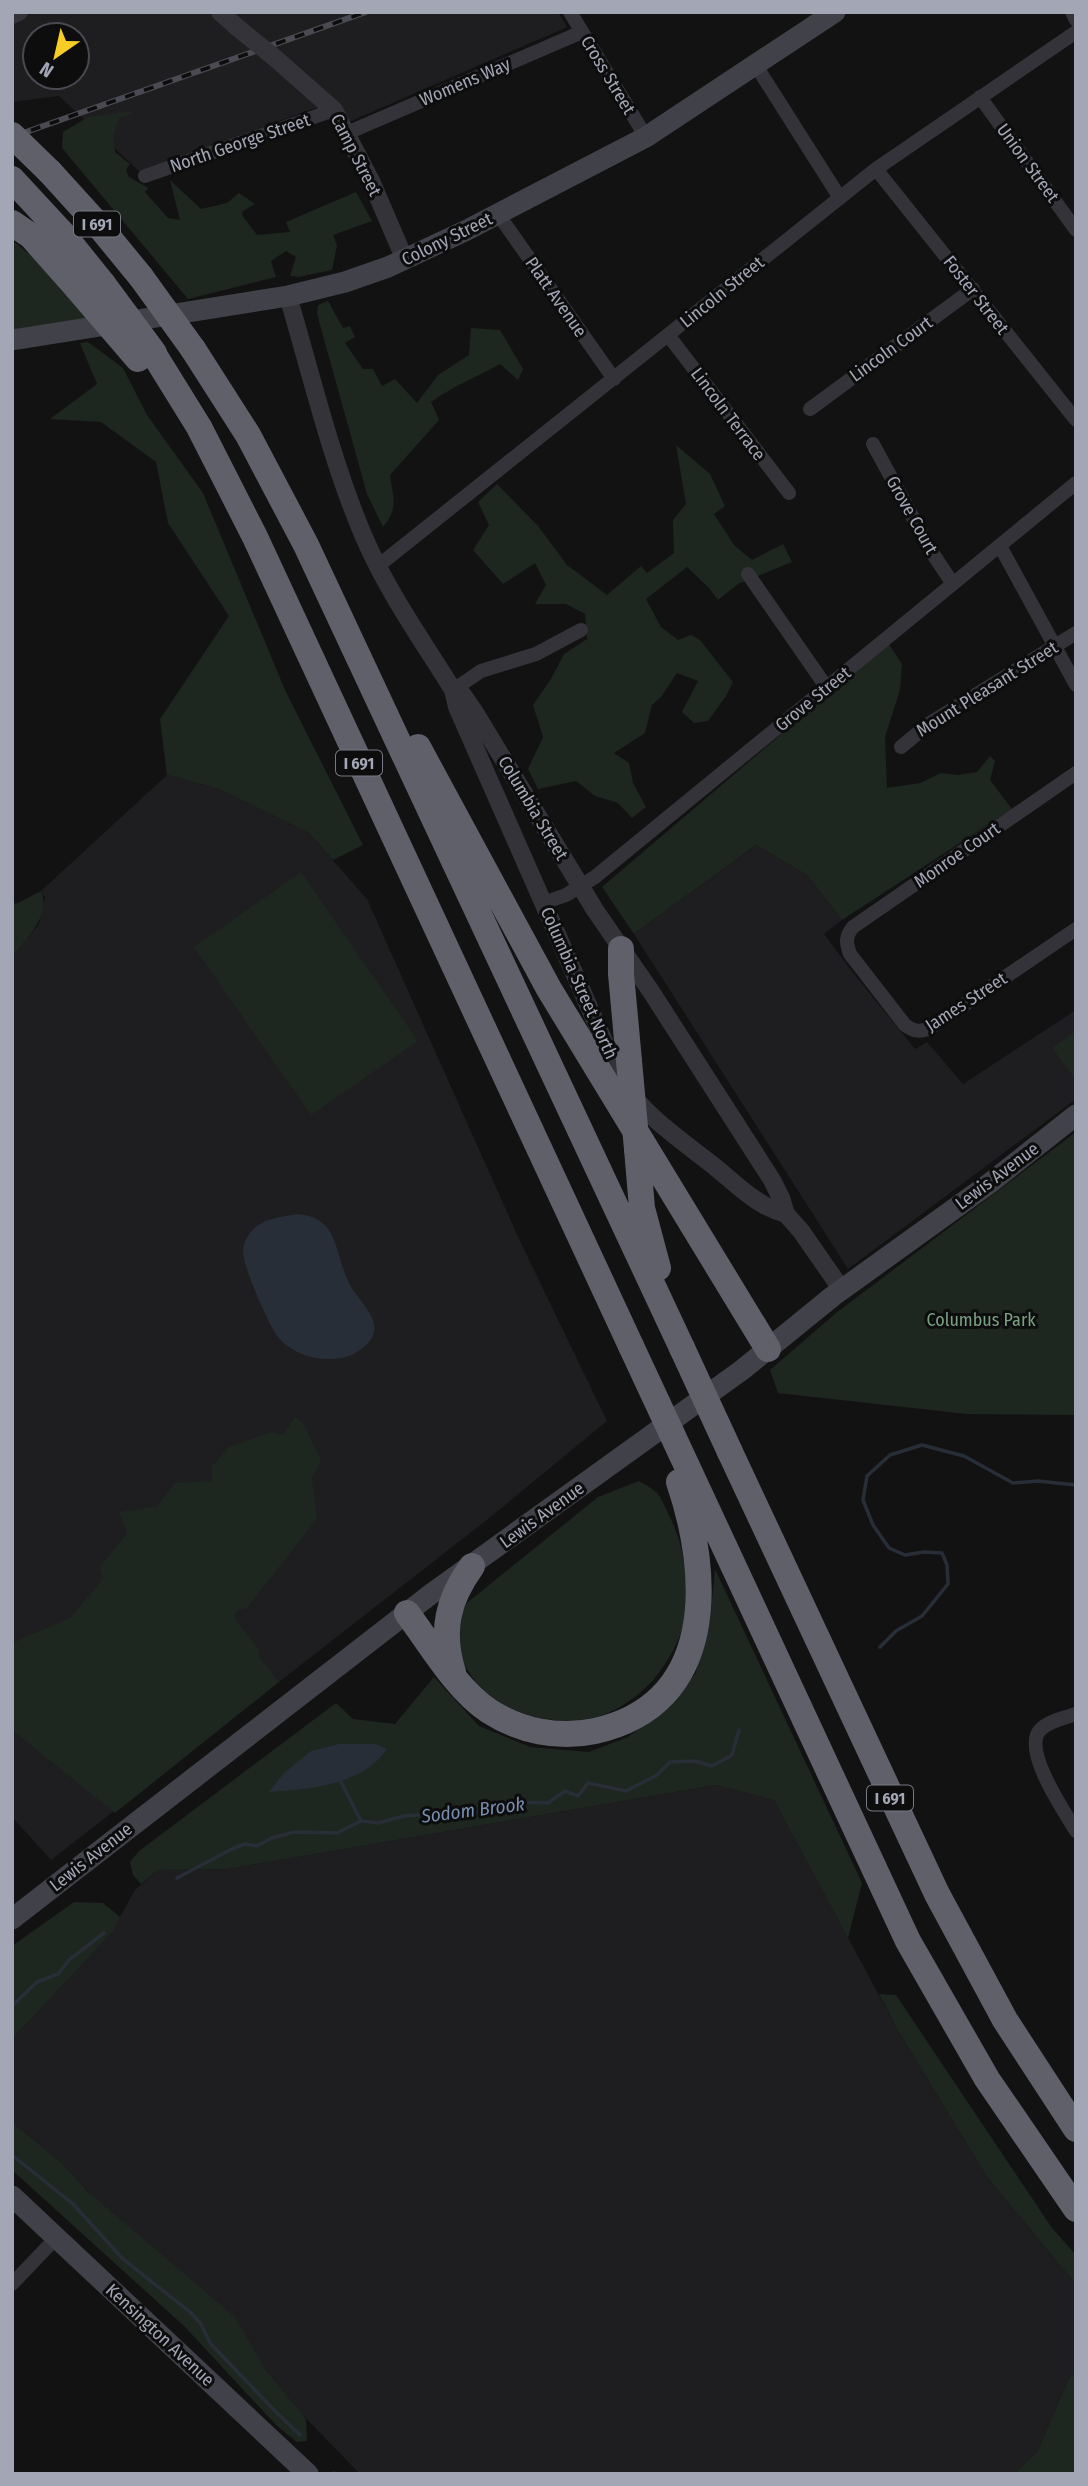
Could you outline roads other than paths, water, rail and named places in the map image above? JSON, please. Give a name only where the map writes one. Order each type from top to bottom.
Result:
[{"type":"highway","name":"I 691","points":[[12,135],[100,227],[141,278],[193,349],[236,415],[271,476],[680,1341],[942,1905],[1004,2020],[1076,2129]]},
{"type":"highway","name":"I 691","points":[[15,181],[103,284],[146,357],[191,412],[222,470],[272,571],[672,1434],[669,1455],[687,1484],[919,1963],[987,2079],[1076,2209]]},
{"type":"highway","points":[[12,223],[31,236],[77,288],[146,357]]},
{"type":"highway","points":[[344,628],[370,654],[549,989],[768,1349]]},
{"type":"highway","points":[[621,949],[642,1208],[658,1268],[679,1320],[680,1341]]},
{"type":"highway","points":[[407,1613],[470,1695],[496,1715],[523,1728],[547,1733],[573,1734],[606,1729],[629,1719],[657,1700],[671,1686],[686,1662],[695,1636],[699,1611],[696,1548],[687,1484]]},
{"type":"highway","points":[[455,1676],[447,1647],[449,1612],[456,1591],[472,1566]]},
{"type":"main road","name":"Colony Street","points":[[12,340],[288,296],[367,275],[405,260],[646,138],[835,12]]},
{"type":"main road","name":"Lewis Avenue","points":[[12,1919],[407,1613],[742,1370],[842,1290],[990,1183],[1076,1115]]},
{"type":"main road","name":"Kensington Avenue","points":[[12,2196],[308,2474]]},
{"type":"street","points":[[12,15],[19,12]]},
{"type":"street","name":"Camp Street","points":[[220,12],[334,110],[405,260]]},
{"type":"street","name":"Cross Street","points":[[570,12],[646,138]]},
{"type":"street","points":[[1072,12],[1076,20]]},
{"type":"street","name":"Womens Way","points":[[347,133],[582,32]]},
{"type":"street","name":"Lincoln Street","points":[[378,566],[876,169],[1076,32]]},
{"type":"street","points":[[755,64],[840,198]]},
{"type":"street","name":"Union Street","points":[[980,97],[1076,230]]},
{"type":"street","name":"North George Street","points":[[145,176],[334,110]]},
{"type":"street","name":"Foster Street","points":[[876,169],[1076,420]]},
{"type":"street","name":"Platt Avenue","points":[[498,214],[614,379]]},
{"type":"street","name":"Lincoln Court","points":[[810,409],[973,289]]},
{"type":"street","name":"Columbia Street","points":[[288,296],[344,483],[356,519],[378,566],[453,690],[465,697],[581,887],[772,1180],[786,1214],[842,1290]]},
{"type":"street","name":"Lincoln Terrace","points":[[668,335],[789,493]]},
{"type":"street","name":"Grove Court","points":[[873,444],[931,551],[953,584]]},
{"type":"street","name":"Grove Street","points":[[543,902],[562,897],[581,887],[1076,483]]},
{"type":"street","points":[[1000,546],[1076,685]]},
{"type":"street","points":[[748,574],[827,688]]},
{"type":"street","points":[[453,690],[481,671],[536,654],[581,630]]},
{"type":"street","name":"Mount Pleasant Street","points":[[901,747],[930,723],[1076,633]]},
{"type":"street","name":"Columbia Street North","points":[[453,690],[457,707],[614,1064],[632,1095],[665,1127],[761,1203],[786,1214]]},
{"type":"street","name":"Monroe Court","points":[[846,943],[847,934],[853,927],[1076,773]]},
{"type":"street","name":"James Street","points":[[846,943],[850,954],[905,1025],[921,1032],[1076,929]]},
{"type":"street","points":[[1076,1714],[1049,1724],[1040,1730],[1035,1740],[1039,1763],[1076,1831]]},
{"type":"street","points":[[12,2284],[57,2238]]},
{"type":"waterway","name":"Sodom Brook","points":[[880,1647],[896,1631],[922,1616],[948,1584],[947,1565],[942,1553],[905,1555],[889,1548],[873,1525],[863,1500],[867,1476],[890,1455],[922,1445],[964,1456],[1013,1483],[1038,1481],[1076,1485]]},
{"type":"waterway","name":"Sodom Brook","points":[[177,1878],[232,1849],[245,1844],[257,1846],[272,1838],[294,1832],[337,1833],[361,1821],[378,1823],[404,1816],[439,1813],[472,1814],[509,1802],[548,1803],[565,1791],[578,1796],[588,1783],[626,1791],[657,1775],[670,1762],[695,1761],[712,1766],[732,1755],[739,1730]]},
{"type":"waterway","points":[[340,1780],[361,1821]]},
{"type":"waterway","name":"Sodom Brook","points":[[12,2006],[37,1982],[58,1974],[69,1960],[104,1933]]},
{"type":"waterway","points":[[12,2155],[73,2204],[123,2259],[190,2312],[201,2324],[210,2343],[300,2435]]},
{"type":"railway","points":[[12,137],[366,12]]},
{"type":"park label","name":"Columbus Park","points":[[981,1320]]}]
